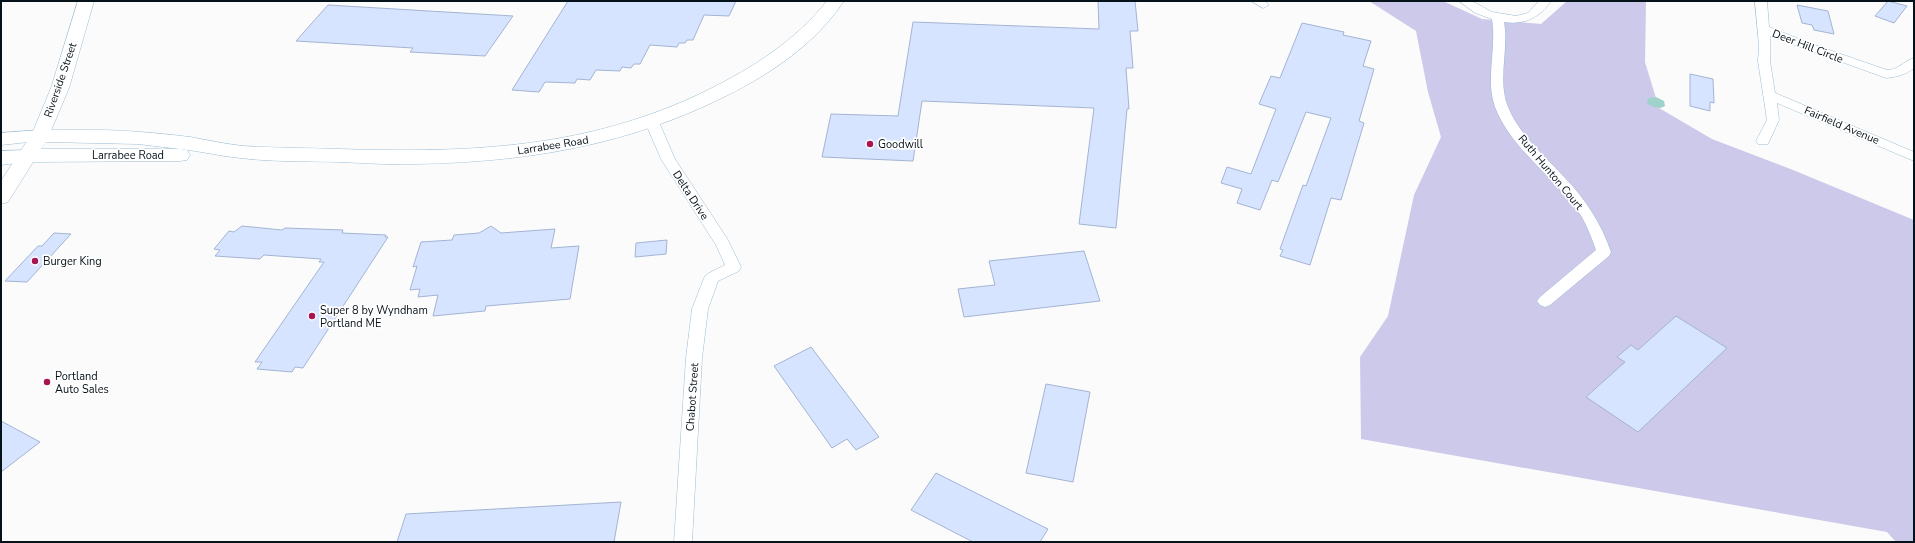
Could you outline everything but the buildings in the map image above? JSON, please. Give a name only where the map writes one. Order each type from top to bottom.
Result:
[{"type":"main road","name":"Riverside Street","points":[[1,197],[40,136],[60,88],[86,1]]},
{"type":"main road","name":"Larrabee Road","points":[[1,139],[40,136],[138,138],[187,143],[229,150],[386,158],[471,156],[529,150],[586,141],[652,122],[704,100],[745,79],[766,66],[804,37],[819,22],[836,1]]},
{"type":"main road","name":"Larrabee Road","points":[[1,158],[95,154],[178,155],[229,150]]},
{"type":"street","points":[[1465,1],[1477,10],[1497,17],[1522,18],[1531,15],[1545,1]]},
{"type":"street","points":[[1761,1],[1763,29]]},
{"type":"street","name":"Ruth Hunton Court","points":[[1497,17],[1500,36],[1497,93],[1505,115],[1525,143],[1582,208],[1595,227],[1604,252],[1545,301]]},
{"type":"street","name":"Deer Hill Circle","points":[[1763,141],[1773,120],[1764,61],[1765,46],[1763,29],[1808,47],[1886,74],[1898,74],[1905,71],[1914,62]]},
{"type":"street","name":"Fairfield Avenue","points":[[1769,94],[1914,157]]},
{"type":"street","name":"Delta Drive","points":[[652,122],[668,159],[724,244],[734,267]]},
{"type":"street","name":"Chabot Street","points":[[683,542],[694,358],[700,309],[712,278],[734,267]]},
{"type":"shaded area","points":[[1369,1],[1443,1],[1482,19],[1541,24],[1567,1],[1646,1],[1645,62],[1659,108],[1712,139],[1793,170],[1914,220],[1914,542],[1896,542],[1887,532],[1361,439],[1360,357],[1388,316],[1414,195],[1441,137],[1428,92],[1416,31]]},
{"type":"shaded area","points":[[1656,97],[1664,101],[1665,106],[1656,108],[1647,103],[1648,98]]},
{"type":"place","name":"Goodwill","points":[[870,144]]},
{"type":"place","name":"Burger King","points":[[35,261]]},
{"type":"place","name":"Super 8 by Wyndham Portland ME","points":[[312,316]]},
{"type":"place","name":"Portland Auto Sales","points":[[47,382]]}]
